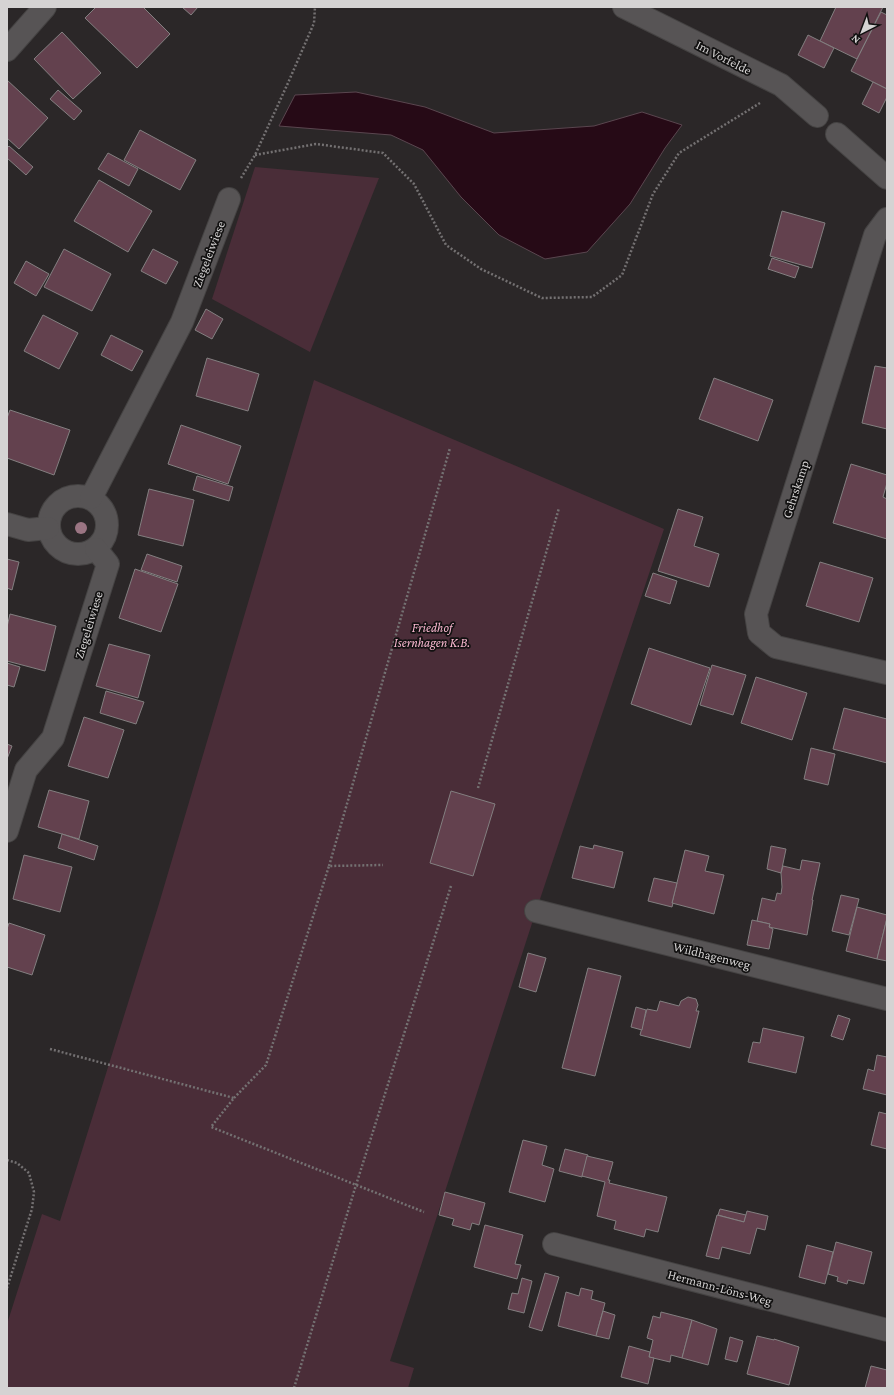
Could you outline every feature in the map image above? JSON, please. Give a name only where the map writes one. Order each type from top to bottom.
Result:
[{"type":"street","points":[[7,50],[45,7]]},
{"type":"street","name":"Im Vorfelde","points":[[624,7],[781,85],[817,116]]},
{"type":"street","points":[[837,134],[887,178]]},
{"type":"street","name":"Ziegeleiwiese","points":[[91,498],[182,322],[229,199]]},
{"type":"street","name":"Gehrskamp","points":[[887,219],[876,235],[756,614],[759,633],[776,647],[887,674]]},
{"type":"street","points":[[74,495],[91,498],[102,506],[107,520],[105,536],[96,549],[79,555],[66,553],[54,543],[48,528],[51,510],[59,501],[74,495]]},
{"type":"street","points":[[7,524],[28,530],[48,528]]},
{"type":"street","name":"Ziegeleiwiese","points":[[7,831],[26,770],[53,738],[64,705],[108,564],[96,549]]},
{"type":"street","name":"Wildhagenweg","points":[[536,911],[887,999]]},
{"type":"street","name":"Hermann-Löns-Weg","points":[[554,1244],[887,1330]]},
{"type":"path","points":[[229,199],[255,155],[288,83],[314,23],[315,7]]},
{"type":"path","points":[[255,155],[316,144],[383,153],[414,184],[446,245],[481,269],[542,298],[592,297],[622,275],[653,194],[679,154],[756,106],[781,85]]},
{"type":"path","points":[[424,1212],[211,1127],[234,1098],[266,1065],[329,866],[450,448]]},
{"type":"path","points":[[478,788],[559,508]]},
{"type":"path","points":[[329,866],[383,865]]},
{"type":"path","points":[[294,1388],[356,1185],[451,886]]},
{"type":"path","points":[[50,1049],[234,1098]]},
{"type":"path","points":[[7,1160],[16,1163],[29,1173],[34,1192],[32,1209],[7,1288]]},
{"type":"green space","points":[[255,167],[379,178],[310,352],[212,299]]},
{"type":"green space","name":"Friedhof Isernhagen K.B.","points":[[314,380],[664,529],[536,911],[390,1361],[414,1368],[408,1388],[7,1388],[7,1324],[42,1214],[60,1221],[158,907]]},
{"type":"shaded area","points":[[356,92],[425,107],[494,133],[594,126],[642,112],[682,125],[665,148],[630,204],[587,252],[545,259],[499,235],[461,197],[423,150],[391,135],[279,126],[295,95]]},
{"type":"building","points":[[96,7],[143,7],[170,34],[137,68],[85,18]]},
{"type":"building","points":[[182,7],[198,7],[191,15]]},
{"type":"building","points":[[836,7],[883,7],[857,59],[820,41]]},
{"type":"building","points":[[881,12],[887,15],[887,89],[851,71]]},
{"type":"building","points":[[62,32],[101,73],[73,99],[34,59]]},
{"type":"building","points":[[808,35],[834,48],[824,68],[798,55]]},
{"type":"building","points":[[7,80],[48,118],[19,149],[7,138]]},
{"type":"building","points":[[873,82],[887,89],[887,97],[879,113],[862,104]]},
{"type":"building","points":[[58,90],[82,111],[74,120],[50,99]]},
{"type":"building","points":[[140,130],[196,160],[180,190],[124,160]]},
{"type":"building","points":[[9,146],[33,167],[26,175],[7,158],[7,148]]},
{"type":"building","points":[[108,153],[138,169],[129,186],[98,169]]},
{"type":"building","points":[[99,180],[152,211],[128,252],[74,221]]},
{"type":"building","points":[[782,211],[825,223],[812,268],[770,256]]},
{"type":"building","points":[[64,249],[111,274],[92,311],[44,287]]},
{"type":"building","points":[[153,249],[178,262],[166,284],[141,271]]},
{"type":"building","points":[[772,258],[799,267],[795,278],[768,269]]},
{"type":"building","points":[[26,261],[49,274],[36,296],[14,283]]},
{"type":"building","points":[[206,309],[223,319],[212,339],[195,330]]},
{"type":"building","points":[[43,315],[78,333],[59,369],[24,351]]},
{"type":"building","points":[[111,335],[143,351],[132,371],[101,355]]},
{"type":"building","points":[[207,358],[259,374],[248,411],[196,396]]},
{"type":"building","points":[[875,366],[887,368],[887,429],[862,423]]},
{"type":"building","points":[[714,378],[773,400],[758,441],[699,419]]},
{"type":"building","points":[[10,410],[70,430],[54,475],[7,458],[7,418]]},
{"type":"building","points":[[181,425],[241,446],[228,484],[168,464]]},
{"type":"building","points":[[851,464],[887,475],[887,483],[883,497],[887,499],[887,539],[833,523]]},
{"type":"building","points":[[197,476],[233,487],[229,501],[193,490]]},
{"type":"building","points":[[149,489],[194,500],[183,546],[138,535]]},
{"type":"building","points":[[678,509],[703,517],[694,546],[719,554],[709,587],[658,571]]},
{"type":"building","points":[[147,554],[182,566],[177,582],[141,570]]},
{"type":"building","points":[[7,559],[19,562],[12,590],[7,588]]},
{"type":"building","points":[[820,562],[873,578],[859,622],[806,606]]},
{"type":"building","points":[[135,569],[178,584],[161,632],[119,618]]},
{"type":"building","points":[[653,573],[677,581],[670,604],[645,596]]},
{"type":"building","points":[[10,614],[56,626],[45,671],[7,661],[7,627]]},
{"type":"building","points":[[109,644],[150,655],[138,698],[96,686]]},
{"type":"building","points":[[649,648],[710,668],[691,725],[631,704]]},
{"type":"building","points":[[7,663],[20,667],[14,687],[7,685]]},
{"type":"building","points":[[712,665],[746,675],[733,715],[700,705]]},
{"type":"building","points":[[756,677],[807,693],[792,740],[741,723]]},
{"type":"building","points":[[106,691],[144,702],[136,724],[100,713]]},
{"type":"building","points":[[844,708],[887,719],[887,763],[833,749]]},
{"type":"building","points":[[84,717],[124,730],[108,778],[68,766]]},
{"type":"building","points":[[7,744],[12,746],[7,759]]},
{"type":"building","points":[[811,748],[835,754],[828,785],[804,779]]},
{"type":"building","points":[[49,790],[89,801],[79,839],[38,827]]},
{"type":"building","points":[[451,791],[495,804],[473,876],[430,863]]},
{"type":"building","points":[[62,834],[98,846],[94,860],[58,848]]},
{"type":"building","points":[[594,845],[623,852],[614,888],[572,878],[580,846],[593,849]]},
{"type":"building","points":[[771,846],[786,849],[781,873],[767,869]]},
{"type":"building","points":[[685,850],[709,856],[705,871],[724,875],[714,914],[672,903]]},
{"type":"building","points":[[24,855],[72,867],[60,912],[13,899]]},
{"type":"building","points":[[802,860],[820,863],[812,900],[807,935],[769,927],[770,924],[757,921],[762,898],[775,901],[777,893],[781,894],[781,873],[783,866],[800,870]]},
{"type":"building","points":[[654,878],[677,883],[672,907],[648,901]]},
{"type":"building","points":[[841,895],[859,899],[849,935],[832,931]]},
{"type":"building","points":[[857,907],[887,915],[877,959],[846,951]]},
{"type":"building","points":[[887,918],[887,961],[877,959]]},
{"type":"building","points":[[752,920],[770,924],[769,927],[773,929],[769,949],[747,945]]},
{"type":"building","points":[[9,923],[45,935],[32,975],[7,967],[7,929]]},
{"type":"building","points":[[528,953],[546,958],[536,992],[519,987]]},
{"type":"building","points":[[588,968],[621,976],[595,1076],[562,1068]]},
{"type":"building","points":[[688,997],[696,999],[698,1005],[696,1011],[699,1011],[690,1048],[640,1035],[647,1009],[657,1011],[660,1001],[679,1006],[681,1001]]},
{"type":"building","points":[[636,1007],[646,1010],[642,1030],[631,1027]]},
{"type":"building","points":[[838,1015],[850,1019],[843,1040],[831,1036]]},
{"type":"building","points":[[763,1028],[804,1037],[796,1073],[748,1062],[753,1042],[760,1043]]},
{"type":"building","points":[[877,1055],[887,1057],[887,1095],[863,1089],[868,1069],[874,1071]]},
{"type":"building","points":[[879,1112],[887,1114],[887,1149],[871,1145]]},
{"type":"building","points":[[523,1140],[547,1146],[542,1165],[554,1169],[545,1202],[509,1192]]},
{"type":"building","points":[[565,1149],[588,1155],[582,1177],[559,1171]]},
{"type":"building","points":[[587,1156],[613,1162],[608,1180],[610,1180],[609,1183],[667,1197],[658,1232],[646,1229],[644,1237],[614,1229],[616,1221],[597,1216],[605,1182],[582,1176]]},
{"type":"building","points":[[445,1192],[485,1203],[479,1225],[472,1223],[470,1230],[452,1225],[454,1219],[439,1215]]},
{"type":"building","points":[[720,1209],[746,1215],[744,1222],[718,1215]]},
{"type":"building","points":[[747,1211],[768,1216],[765,1230],[757,1228],[750,1254],[722,1247],[719,1259],[706,1256],[717,1215],[744,1222]]},
{"type":"building","points":[[485,1225],[523,1235],[515,1264],[521,1265],[517,1279],[474,1267]]},
{"type":"building","points":[[836,1242],[872,1252],[864,1284],[848,1280],[847,1284],[837,1281],[838,1277],[828,1274]]},
{"type":"building","points":[[807,1245],[833,1252],[825,1284],[799,1277]]},
{"type":"building","points":[[545,1273],[559,1277],[542,1331],[529,1327]]},
{"type":"building","points":[[522,1278],[532,1281],[524,1313],[508,1309],[512,1293],[518,1294]]},
{"type":"building","points":[[581,1288],[593,1291],[591,1299],[605,1303],[596,1336],[558,1326],[566,1292],[579,1296]]},
{"type":"building","points":[[603,1311],[615,1315],[609,1339],[596,1336]]},
{"type":"building","points":[[661,1312],[692,1320],[682,1358],[671,1355],[670,1362],[649,1357],[653,1340],[647,1338],[653,1316],[660,1318]]},
{"type":"building","points":[[692,1320],[717,1329],[708,1365],[682,1358]]},
{"type":"building","points":[[757,1336],[774,1339],[799,1347],[789,1385],[747,1374]]},
{"type":"building","points":[[730,1337],[743,1341],[737,1362],[725,1359]]},
{"type":"building","points":[[629,1346],[650,1352],[649,1357],[654,1358],[648,1384],[621,1377]]},
{"type":"building","points":[[871,1366],[887,1370],[887,1388],[865,1388]]}]
